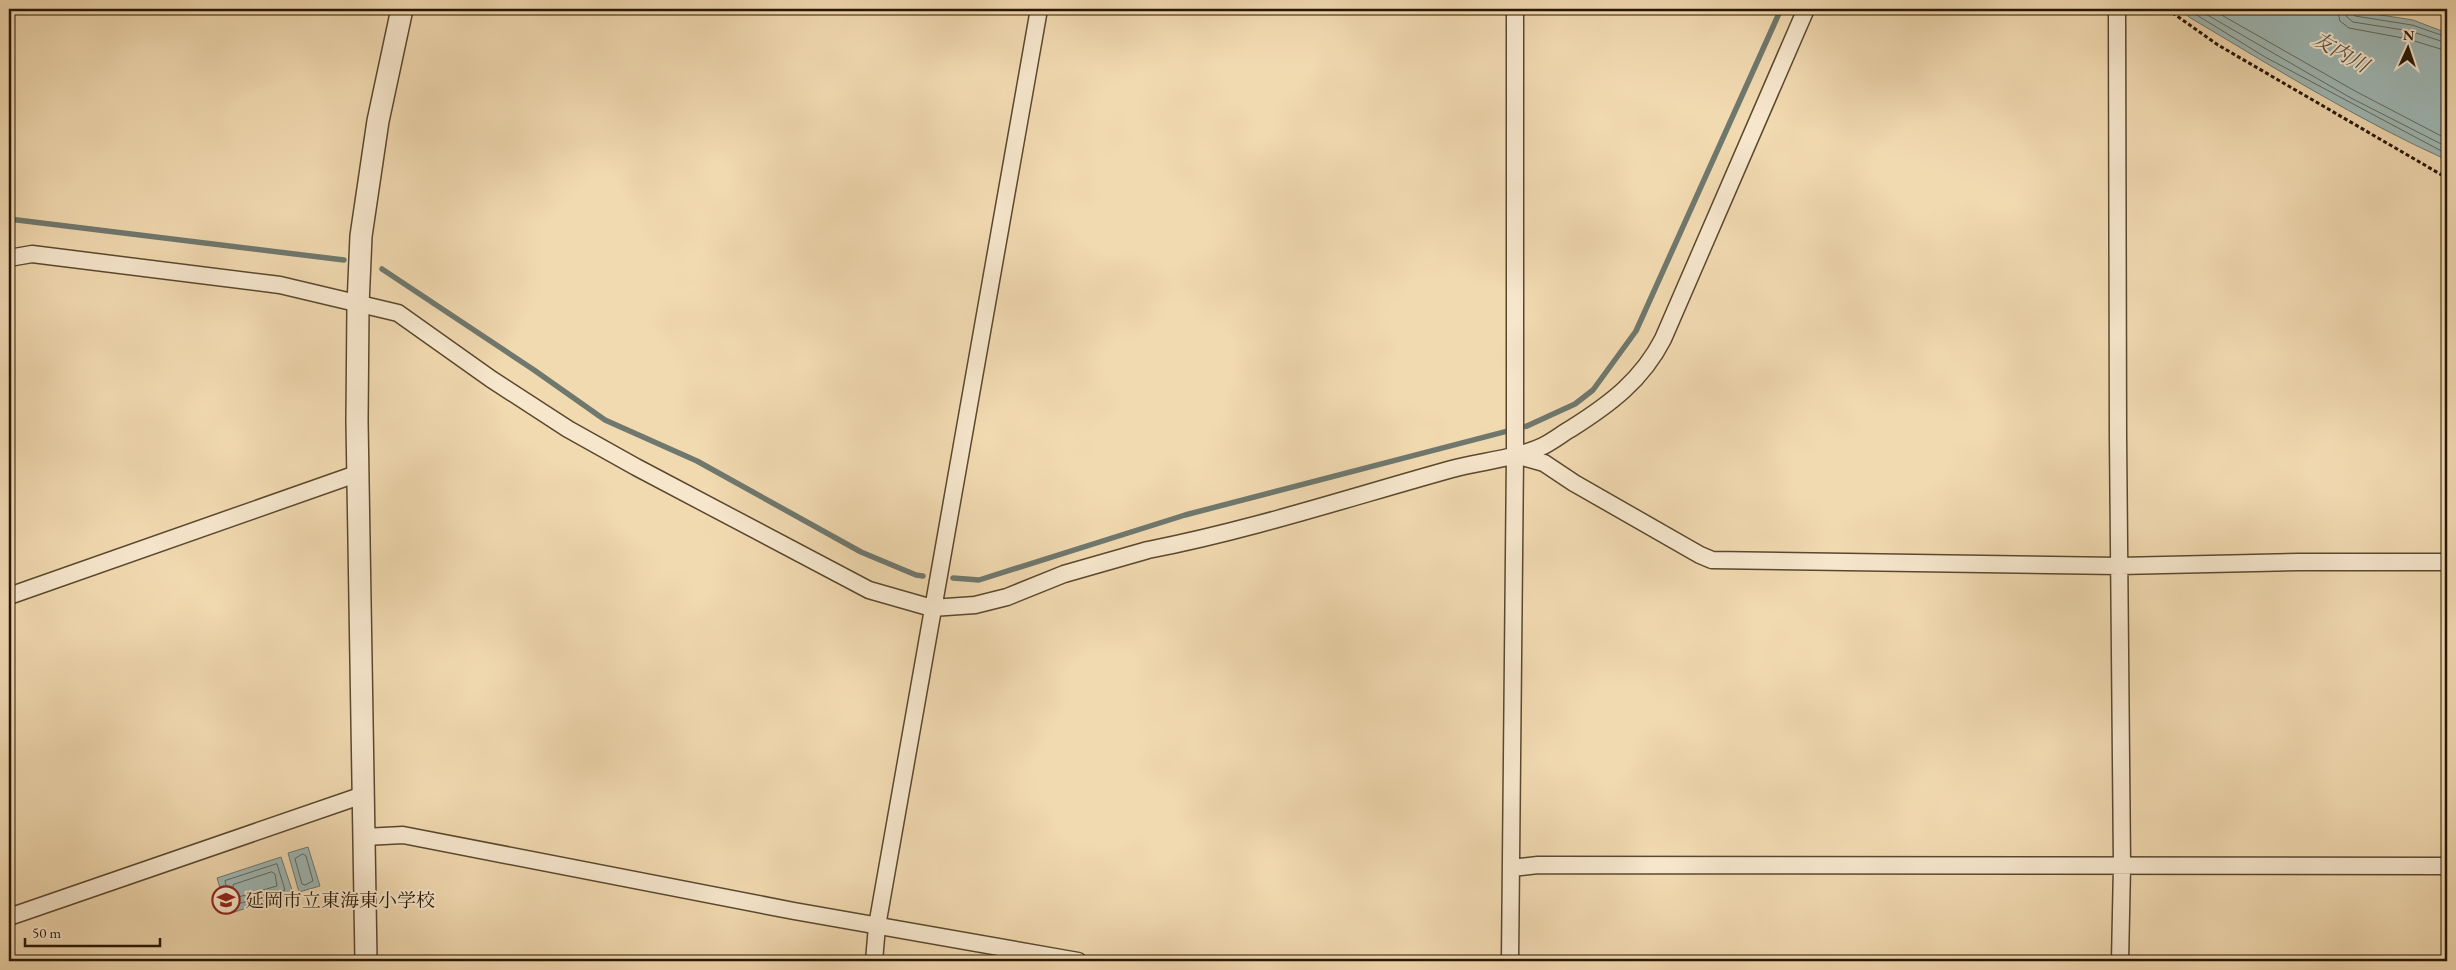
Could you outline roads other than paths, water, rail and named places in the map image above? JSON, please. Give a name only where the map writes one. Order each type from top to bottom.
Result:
[{"type":"street","points":[[366,961],[357,420],[358,305],[361,236],[378,121],[402,9]]},
{"type":"street","points":[[874,961],[877,926],[932,608],[1039,9]]},
{"type":"street","points":[[1510,961],[1515,455],[1515,9]]},
{"type":"street","points":[[9,258],[32,254],[280,286],[398,314],[491,379],[568,429],[636,468],[869,590],[932,608],[975,605],[1007,597],[1064,574],[1115,558],[1132,556],[1148,550],[1390,488],[1450,470],[1515,455],[1543,446],[1607,406],[1635,380],[1653,357],[1806,9]]},
{"type":"street","points":[[2117,9],[2122,866],[2120,961]]},
{"type":"street","points":[[1515,455],[1544,463],[1583,488],[1712,560],[2119,566],[2298,562],[2447,562]]},
{"type":"street","points":[[9,596],[359,473]]},
{"type":"street","points":[[9,917],[363,795]]},
{"type":"street","points":[[364,836],[403,835],[508,857],[877,926],[1078,961]]},
{"type":"street","points":[[1512,868],[1538,865],[2447,866]]},
{"type":"water","name":"友内川","points":[[2180,9],[2342,9],[2413,20],[2447,33],[2447,160],[2381,128],[2316,92],[2189,17]]},
{"type":"water","points":[[308,847],[320,886],[299,892],[288,853]]},
{"type":"water","points":[[281,857],[293,893],[228,914],[217,878]]},
{"type":"waterway","points":[[953,578],[979,580],[1185,515],[1527,426],[1575,404],[1593,390],[1636,331],[1781,9]]},
{"type":"waterway","points":[[9,219],[344,260]]},
{"type":"waterway","points":[[382,269],[534,370],[605,420],[697,461],[861,552],[916,575],[923,576]]},
{"type":"place","name":"延岡市立東海東小学校","points":[[226,900]]}]
